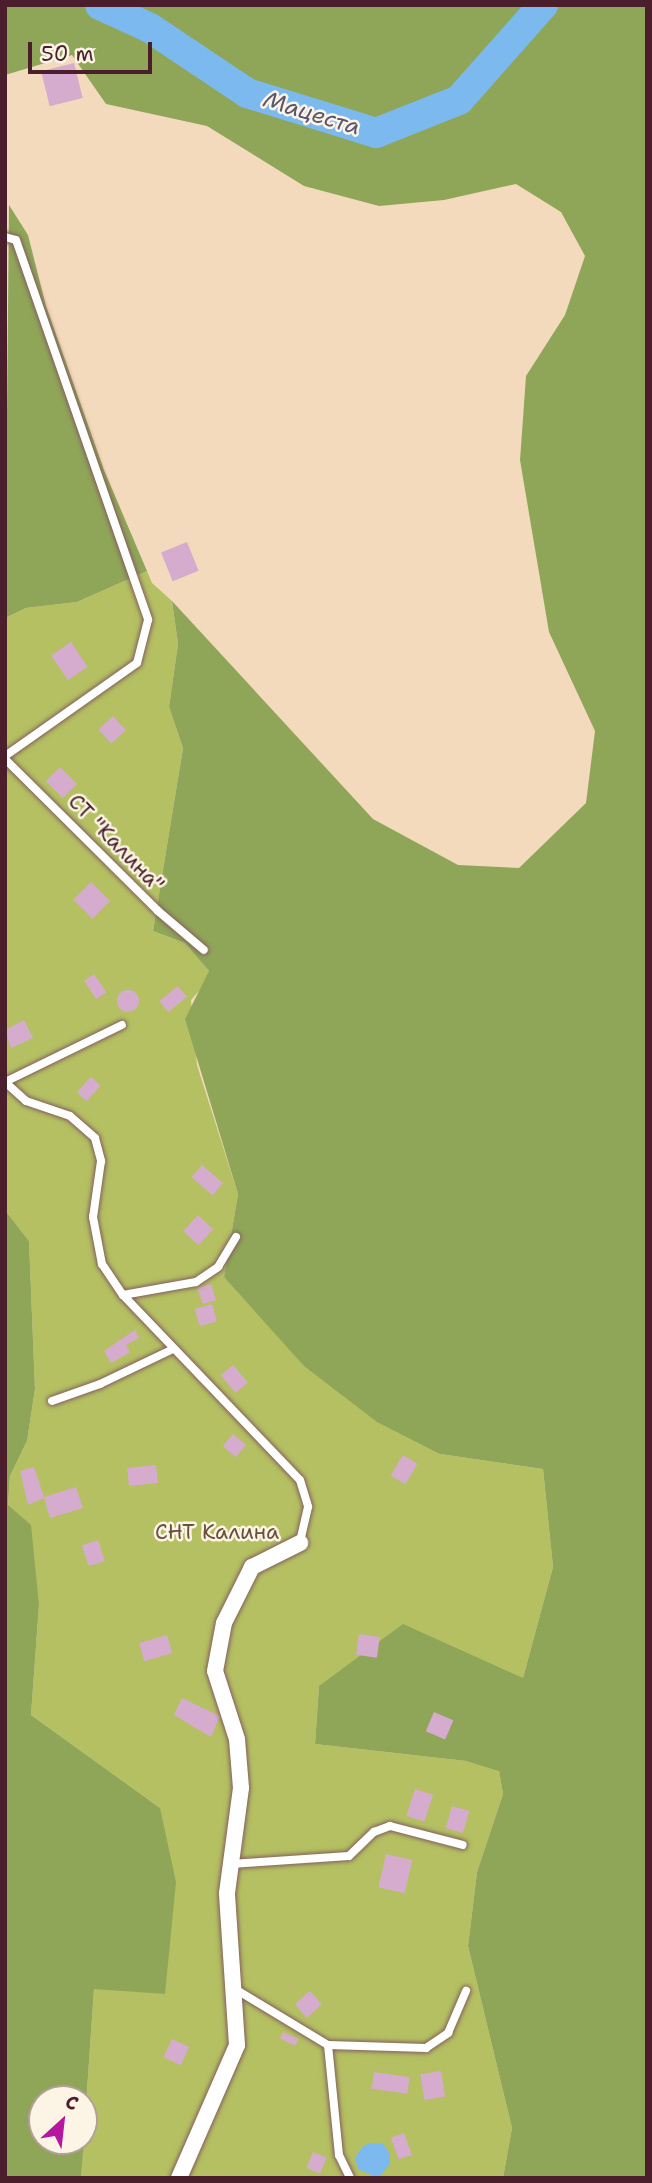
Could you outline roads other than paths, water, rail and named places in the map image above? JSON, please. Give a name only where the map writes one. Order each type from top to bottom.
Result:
[{"type":"street","points":[[178,2178],[237,2045],[235,1989],[226,1925],[241,1788],[237,1739],[215,1671],[224,1623],[252,1567],[300,1543]]},
{"type":"lane","points":[[5,237],[16,240],[148,620],[136,663],[5,757]]},
{"type":"lane","name":"СТ \"Калина\"","points":[[5,757],[158,911],[204,950]]},
{"type":"lane","points":[[122,1025],[5,1082],[26,1101],[70,1116],[94,1138],[101,1161],[94,1237],[102,1264],[123,1295],[300,1480],[308,1507],[300,1543]]},
{"type":"lane","points":[[123,1295],[196,1282],[218,1267],[236,1237]]},
{"type":"lane","points":[[52,1401],[100,1384],[173,1349]]},
{"type":"lane","points":[[231,1864],[349,1856],[374,1832],[390,1826],[463,1844]]},
{"type":"lane","points":[[235,1989],[328,2045],[426,2048],[448,2033],[466,1991]]},
{"type":"lane","points":[[328,2045],[338,2155],[350,2178]]},
{"type":"water","points":[[383,2144],[390,2153],[390,2164],[378,2178],[358,2169],[355,2158],[363,2146]]},
{"type":"waterway","name":"Мацеста","points":[[100,5],[150,28],[247,93],[376,133],[459,100],[543,5]]},
{"type":"park label","name":"СНТ Калина","points":[[217,1532]]}]
